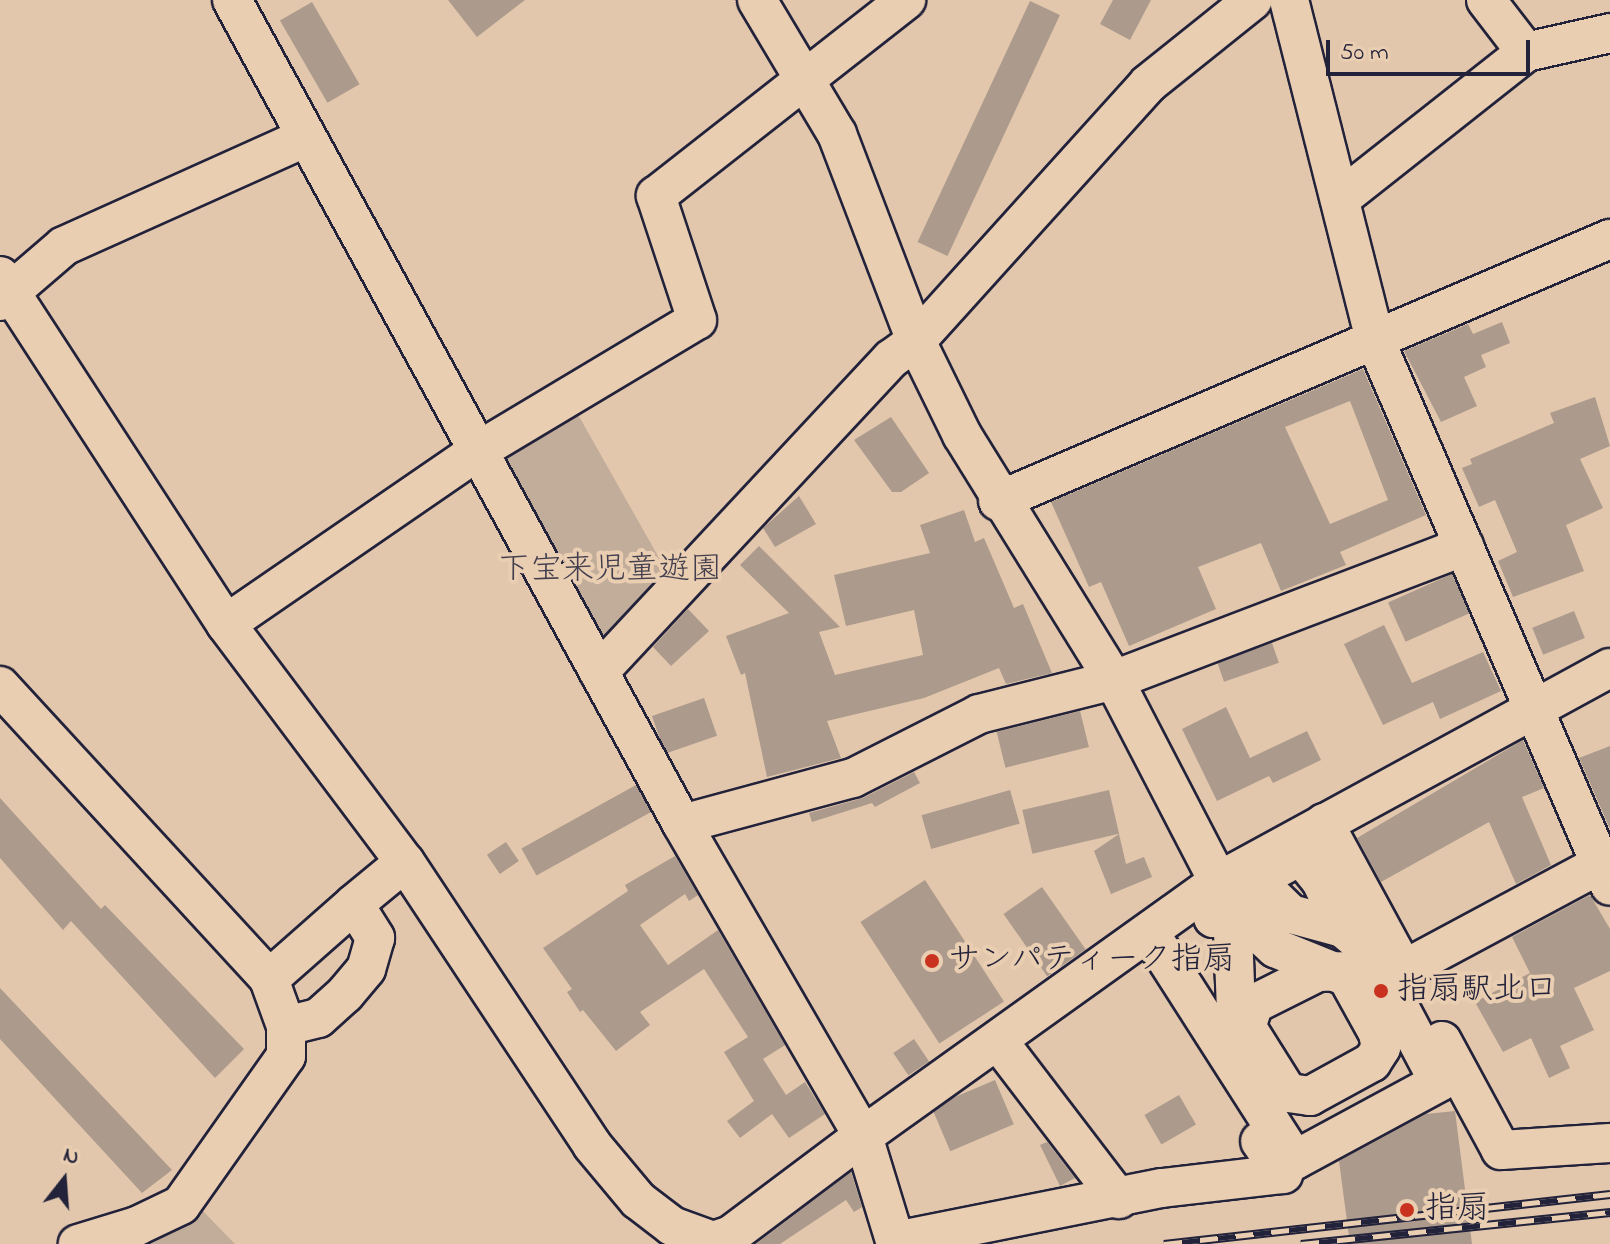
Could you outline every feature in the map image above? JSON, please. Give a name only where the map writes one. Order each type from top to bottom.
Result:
[{"type":"street","points":[[232,0],[682,824],[863,1136],[896,1243],[1162,1188],[1283,1174],[1140,950]]},
{"type":"street","points":[[757,0],[809,80],[863,196],[916,341],[998,501],[1114,680],[1226,894],[1275,948],[1342,971],[1378,1033],[1381,1048],[1372,1062],[1310,1096],[1294,1096],[1246,1028],[1232,998],[1226,894]]},
{"type":"street","points":[[226,624],[478,451],[697,320],[656,196],[809,80],[906,0]]},
{"type":"street","points":[[599,672],[891,359],[916,341],[1148,84],[1253,0]]},
{"type":"street","points":[[1289,0],[1375,340],[1607,870],[1403,970]]},
{"type":"street","points":[[1486,0],[1526,52]]},
{"type":"street","points":[[1340,199],[1526,52],[1610,33]]},
{"type":"street","points":[[306,137],[64,246],[4,290],[226,624],[405,862],[592,1145],[638,1200],[672,1226],[713,1241],[731,1235],[863,1136],[998,1041],[1226,894],[1610,668]]},
{"type":"street","points":[[998,501],[1610,239]]},
{"type":"street","points":[[682,824],[853,778],[979,714],[1114,680],[1464,546]]},
{"type":"street","points":[[0,686],[269,979],[286,1026],[286,1056],[181,1205],[137,1226],[78,1244]]},
{"type":"street","points":[[1266,890],[1269,873],[1318,839]]},
{"type":"street","points":[[1140,950],[1295,1160],[1439,1082],[1369,950],[1343,928],[1321,881],[1318,839]]},
{"type":"street","points":[[1318,839],[1403,970],[1501,1150],[1610,1143]]},
{"type":"street","points":[[269,979],[405,862]]},
{"type":"street","points":[[1226,894],[1266,890],[1291,914],[1343,928]]},
{"type":"street","points":[[286,1026],[318,1018],[366,969],[375,938],[354,904]]},
{"type":"street","points":[[1246,1028],[1254,1004],[1318,972],[1342,971]]},
{"type":"street","points":[[998,1041],[1119,1199]]},
{"type":"green space","name":"下宝来児童遊園","points":[[572,404],[671,579],[600,657],[492,454]]},
{"type":"green space","points":[[202,1210],[235,1244],[121,1244],[165,1231]]},
{"type":"building","points":[[448,0],[525,0],[477,37]]},
{"type":"building","points":[[1113,0],[1151,0],[1130,40],[1100,24]]},
{"type":"building","points":[[1030,1],[1060,15],[947,256],[918,242]]},
{"type":"building","points":[[312,2],[360,84],[327,103],[280,20]]},
{"type":"building","points":[[1502,322],[1510,343],[1481,355],[1486,367],[1464,377],[1477,406],[1441,422],[1404,351],[1468,324],[1473,334]]},
{"type":"building","points":[[1363,369],[1426,515],[1340,552],[1346,565],[1281,591],[1261,543],[1198,567],[1216,609],[1129,646],[1101,582],[1089,587],[1051,502]],"holes":[[[1350,401],[1388,500],[1330,524],[1285,427]]]},
{"type":"building","points":[[1595,397],[1610,446],[1580,459],[1603,508],[1566,525],[1584,571],[1513,597],[1498,561],[1517,552],[1495,500],[1479,507],[1462,468],[1472,464],[1470,459],[1554,423],[1550,413]]},
{"type":"building","points":[[891,417],[929,473],[901,492],[892,492],[854,440]]},
{"type":"building","points":[[799,496],[816,524],[775,547],[763,528]]},
{"type":"building","points":[[964,510],[975,542],[984,538],[1014,608],[1023,604],[1052,673],[1006,684],[999,668],[924,698],[827,721],[841,758],[767,777],[745,673],[741,675],[726,636],[789,613],[740,565],[759,546],[840,627],[819,632],[835,675],[923,655],[914,610],[846,626],[834,575],[930,553],[920,525]]},
{"type":"building","points":[[1452,574],[1469,613],[1406,642],[1388,602]]},
{"type":"building","points":[[688,609],[709,631],[671,666],[653,647]]},
{"type":"building","points":[[1574,611],[1585,638],[1543,655],[1532,628]]},
{"type":"building","points":[[1384,625],[1412,683],[1483,652],[1501,691],[1440,719],[1433,702],[1383,725],[1344,644]]},
{"type":"building","points":[[1272,643],[1279,663],[1224,682],[1217,662]]},
{"type":"building","points":[[704,698],[717,736],[665,754],[652,716]]},
{"type":"building","points":[[1226,707],[1250,758],[1307,731],[1321,760],[1273,783],[1269,776],[1217,801],[1182,729]]},
{"type":"building","points":[[1080,711],[1089,747],[1006,768],[997,732]]},
{"type":"building","points":[[1523,740],[1544,788],[1522,797],[1551,865],[1516,884],[1489,822],[1381,882],[1357,838]]},
{"type":"building","points":[[1610,746],[1610,829],[1579,758]]},
{"type":"building","points":[[914,772],[920,783],[875,807],[872,803],[812,822],[809,813],[863,798]]},
{"type":"building","points":[[636,785],[651,812],[536,876],[521,849]]},
{"type":"building","points":[[1010,790],[1020,824],[931,849],[922,815]]},
{"type":"building","points":[[1109,790],[1119,834],[1032,854],[1022,810]]},
{"type":"building","points":[[0,798],[101,909],[105,905],[244,1049],[215,1078],[71,921],[63,930],[0,858]]},
{"type":"building","points":[[1119,834],[1126,864],[1144,857],[1152,877],[1111,894],[1094,851]]},
{"type":"building","points":[[506,842],[519,861],[500,874],[487,855]]},
{"type":"building","points":[[675,856],[698,895],[689,901],[685,894],[640,925],[668,965],[718,930],[785,1045],[763,1059],[786,1095],[805,1082],[825,1114],[789,1138],[772,1114],[740,1138],[727,1121],[754,1101],[724,1052],[748,1037],[704,969],[640,1012],[650,1025],[616,1051],[583,1010],[580,1012],[567,992],[572,989],[543,948],[628,891],[625,885]]},
{"type":"building","name":"サンパティーク指扇","points":[[925,880],[1004,1002],[939,1044],[860,922]]},
{"type":"building","points":[[1042,887],[1086,949],[1047,976],[1003,914]]},
{"type":"building","points":[[1590,895],[1610,929],[1610,971],[1574,988],[1594,1030],[1560,1046],[1570,1068],[1549,1078],[1531,1038],[1503,1052],[1475,1002],[1530,973],[1512,937]]},
{"type":"building","points":[[0,988],[172,1170],[142,1193],[0,1039]]},
{"type":"building","points":[[914,1039],[929,1061],[908,1075],[893,1053]]},
{"type":"building","points":[[995,1080],[1014,1124],[950,1151],[931,1107]]},
{"type":"building","points":[[1179,1095],[1196,1124],[1161,1144],[1144,1115]]},
{"type":"building","name":"指扇","points":[[1455,1111],[1472,1244],[1350,1244],[1339,1161],[1426,1114]]},
{"type":"building","points":[[1047,1142],[1075,1178],[1060,1186],[1040,1145]]},
{"type":"building","points":[[851,1172],[862,1207],[854,1212],[846,1200],[780,1244],[756,1244]]},
{"type":"railway","points":[[1164,1244],[1610,1194]]},
{"type":"railway","points":[[1301,1244],[1610,1212]]},
{"type":"place","name":"サンパティーク指扇","points":[[932,961]]},
{"type":"place","name":"指扇駅北口","points":[[1381,991]]},
{"type":"place","name":"指扇","points":[[1407,1210]]}]
